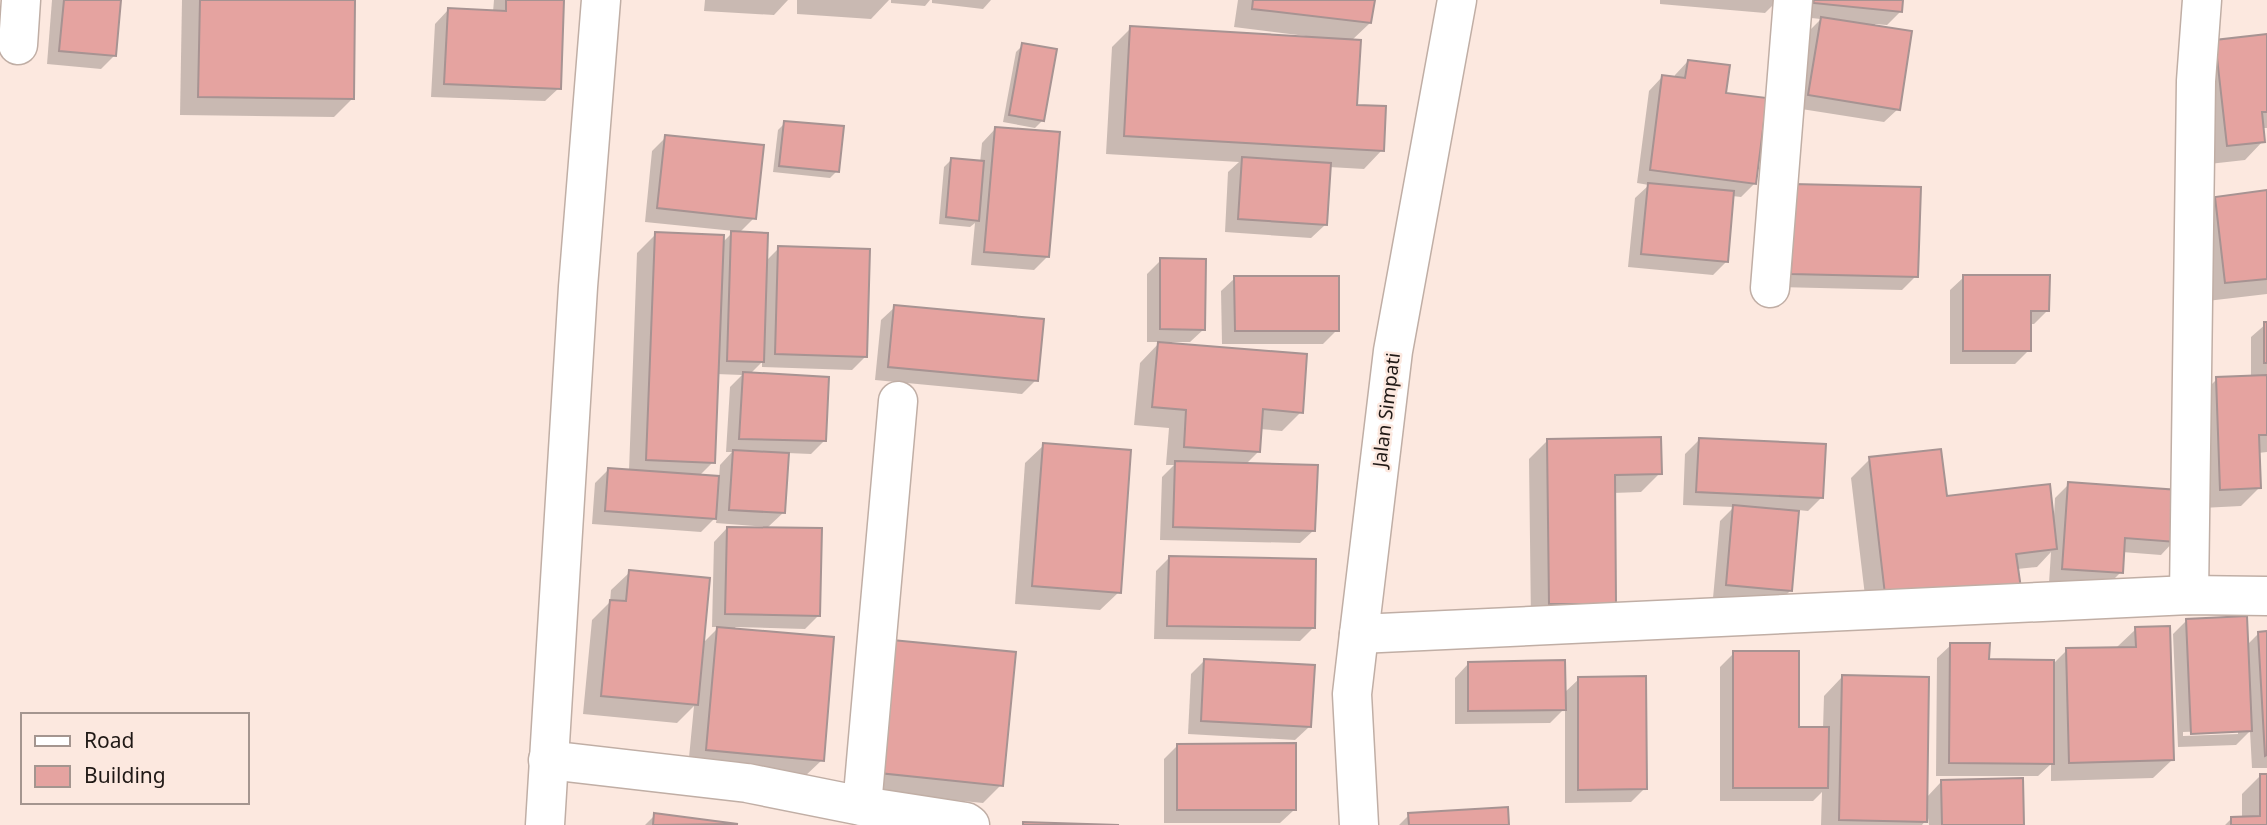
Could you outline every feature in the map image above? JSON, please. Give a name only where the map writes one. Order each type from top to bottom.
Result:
[{"type":"street","points":[[19,45],[21,0]]},
{"type":"street","points":[[545,825],[578,286],[601,0]]},
{"type":"street","name":"Jalan Simpati","points":[[1359,825],[1352,694],[1359,634],[1393,351],[1457,0]]},
{"type":"street","points":[[1770,288],[1793,0]]},
{"type":"street","points":[[2189,595],[2196,95],[2202,0]]},
{"type":"street","points":[[862,806],[898,401]]},
{"type":"street","points":[[1359,634],[2189,595],[2267,596]]},
{"type":"street","points":[[548,760],[747,783],[971,825]]},
{"type":"building","points":[[64,0],[121,0],[116,56],[59,51]]},
{"type":"building","points":[[200,0],[355,0],[354,99],[198,97]]},
{"type":"building","points":[[506,0],[564,0],[561,89],[444,84],[448,8],[506,11]]},
{"type":"building","points":[[1253,0],[1375,0],[1371,23],[1252,9]]},
{"type":"building","points":[[1814,0],[1903,0],[1902,12],[1813,3]]},
{"type":"building","points":[[1821,17],[1912,31],[1900,110],[1808,95]]},
{"type":"building","points":[[1130,26],[1361,40],[1357,105],[1386,106],[1384,151],[1124,136]]},
{"type":"building","points":[[2267,34],[2267,112],[2262,112],[2265,142],[2227,146],[2215,40]]},
{"type":"building","points":[[1022,43],[1057,49],[1044,121],[1009,115]]},
{"type":"building","points":[[1688,60],[1730,65],[1726,93],[1767,98],[1756,184],[1650,170],[1662,75],[1685,78]]},
{"type":"building","points":[[784,121],[844,126],[839,172],[779,166]]},
{"type":"building","points":[[995,127],[1060,132],[1049,257],[984,252]]},
{"type":"building","points":[[665,135],[764,145],[756,219],[657,208]]},
{"type":"building","points":[[1242,157],[1331,163],[1327,225],[1238,219]]},
{"type":"building","points":[[951,158],[984,161],[979,221],[946,217]]},
{"type":"building","points":[[1648,183],[1734,191],[1728,262],[1641,254]]},
{"type":"building","points":[[1793,184],[1921,187],[1918,277],[1791,274]]},
{"type":"building","points":[[2267,190],[2267,279],[2225,283],[2215,197]]},
{"type":"building","points":[[731,231],[768,233],[764,362],[727,361]]},
{"type":"building","points":[[655,232],[724,235],[715,463],[646,460]]},
{"type":"building","points":[[778,246],[870,249],[867,357],[775,354]]},
{"type":"building","points":[[1160,258],[1206,259],[1205,330],[1160,329]]},
{"type":"building","points":[[1963,275],[2050,275],[2049,311],[2031,311],[2031,351],[1963,351]]},
{"type":"building","points":[[1234,276],[1339,276],[1339,331],[1235,331]]},
{"type":"building","points":[[894,305],[1044,319],[1038,381],[888,367]]},
{"type":"building","points":[[2264,322],[2267,322],[2267,363],[2264,363]]},
{"type":"building","points":[[1158,342],[1307,354],[1303,413],[1263,409],[1260,452],[1184,447],[1186,410],[1152,407]]},
{"type":"building","points":[[743,372],[829,377],[826,441],[739,439]]},
{"type":"building","points":[[2267,375],[2267,435],[2259,435],[2261,488],[2220,490],[2216,377]]},
{"type":"building","points":[[1661,437],[1662,474],[1615,475],[1616,604],[1549,604],[1547,439]]},
{"type":"building","points":[[1699,438],[1826,444],[1823,498],[1696,492]]},
{"type":"building","points":[[1043,443],[1131,450],[1121,593],[1032,586]]},
{"type":"building","points":[[1941,449],[1947,496],[2050,484],[2057,549],[2016,554],[2021,588],[1886,603],[1869,457]]},
{"type":"building","points":[[733,450],[789,453],[785,513],[729,510]]},
{"type":"building","points":[[1175,461],[1318,465],[1315,531],[1173,527]]},
{"type":"building","points":[[608,468],[719,476],[716,519],[605,511]]},
{"type":"building","points":[[2068,482],[2179,490],[2176,542],[2125,538],[2123,573],[2062,569]]},
{"type":"building","points":[[1733,505],[1799,511],[1792,591],[1726,585]]},
{"type":"building","points":[[727,527],[822,528],[820,616],[725,614]]},
{"type":"building","points":[[1169,556],[1316,559],[1315,628],[1167,626]]},
{"type":"building","points":[[629,570],[710,578],[698,705],[601,696],[610,600],[626,601]]},
{"type":"building","points":[[2247,616],[2252,731],[2191,734],[2186,619]]},
{"type":"building","points":[[2170,626],[2174,760],[2069,763],[2066,648],[2136,647],[2135,627]]},
{"type":"building","points":[[717,627],[834,637],[824,761],[706,750]]},
{"type":"building","points":[[2267,631],[2267,755],[2265,756],[2258,632]]},
{"type":"building","points":[[892,640],[1016,652],[1003,786],[879,773]]},
{"type":"building","points":[[1950,643],[1990,643],[1989,659],[2054,660],[2054,764],[1949,763]]},
{"type":"building","points":[[1733,651],[1799,651],[1799,727],[1829,727],[1828,788],[1733,788]]},
{"type":"building","points":[[1204,659],[1315,665],[1311,727],[1201,721]]},
{"type":"building","points":[[1565,660],[1566,710],[1468,711],[1468,662]]},
{"type":"building","points":[[1842,675],[1929,677],[1927,822],[1839,820]]},
{"type":"building","points":[[1646,676],[1647,789],[1578,790],[1578,677]]},
{"type":"building","points":[[1296,743],[1296,810],[1177,810],[1177,744]]},
{"type":"building","points":[[2260,774],[2267,774],[2267,825],[2231,825],[2231,817],[2260,816]]},
{"type":"building","points":[[2023,778],[2024,825],[1942,825],[1941,780]]},
{"type":"building","points":[[1508,807],[1509,825],[1409,825],[1408,813]]},
{"type":"building","points":[[654,813],[738,824],[653,825]]},
{"type":"building","points":[[1023,822],[1119,825],[1023,825]]}]
